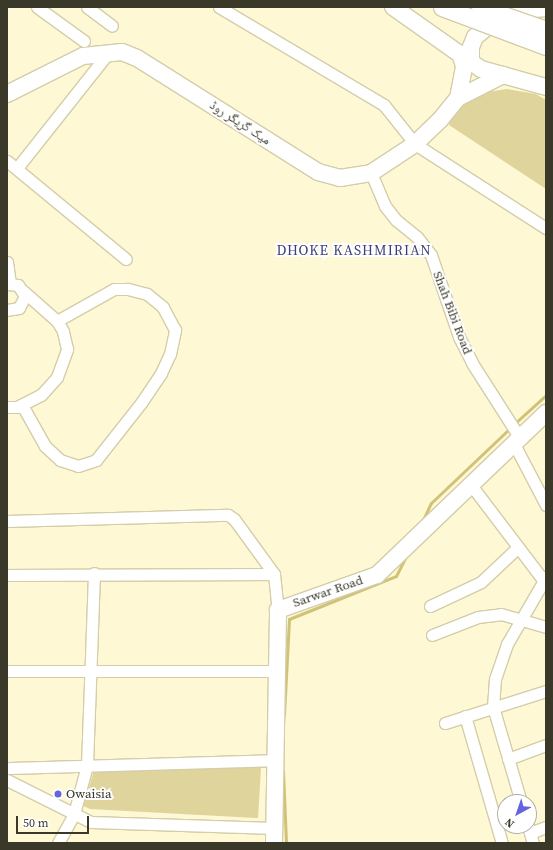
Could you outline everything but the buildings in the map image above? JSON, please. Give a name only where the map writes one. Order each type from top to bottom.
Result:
[{"type":"main road","points":[[442,7],[546,46]]},
{"type":"main road","points":[[480,7],[546,30]]},
{"type":"street","points":[[37,7],[84,41]]},
{"type":"street","points":[[87,7],[112,26]]},
{"type":"street","points":[[219,7],[384,105],[415,144],[546,228]]},
{"type":"street","points":[[394,7],[480,69],[546,87]]},
{"type":"street","name":"میک گریگر روڈ","points":[[458,98],[465,58],[475,37],[497,19],[513,10],[546,8]]},
{"type":"street","points":[[17,168],[108,52]]},
{"type":"street","name":"میک گریگر روڈ","points":[[7,94],[83,56],[108,52],[122,52],[137,58],[318,172],[340,178],[371,173],[415,144],[440,120],[458,98],[503,75]]},
{"type":"street","points":[[7,161],[126,259]]},
{"type":"street","name":"Shah Bibi Road","points":[[371,173],[385,206],[396,220],[418,237],[430,255],[459,337],[472,363],[517,441],[546,505]]},
{"type":"street","points":[[7,262],[9,284],[18,285],[57,321],[63,331],[67,349],[59,372],[41,395],[22,405],[7,406]]},
{"type":"street","points":[[22,405],[45,446],[60,460],[78,466],[96,460],[141,403],[161,373],[170,354],[175,330],[163,307],[147,294],[128,289],[114,289],[57,321]]},
{"type":"street","points":[[7,310],[15,310],[22,304],[24,291]]},
{"type":"street","name":"Sarwar Road","points":[[274,836],[275,760],[279,671],[278,610],[377,576],[546,413]]},
{"type":"street","points":[[470,486],[517,548],[545,579],[520,619],[507,644],[495,679],[492,707],[519,794]]},
{"type":"street","points":[[7,521],[228,515],[234,519],[274,574],[278,610]]},
{"type":"street","points":[[430,606],[481,582],[517,548]]},
{"type":"street","points":[[7,575],[94,573],[274,574]]},
{"type":"street","points":[[58,843],[74,814],[87,766],[94,573]]},
{"type":"street","points":[[432,635],[478,617],[501,614],[546,627]]},
{"type":"street","points":[[7,671],[279,671]]},
{"type":"street","points":[[445,722],[546,690]]},
{"type":"street","points":[[465,716],[502,843]]},
{"type":"street","points":[[508,759],[546,745]]},
{"type":"street","points":[[7,768],[275,760]]},
{"type":"street","points":[[7,780],[91,822],[274,836]]},
{"type":"shaded area","points":[[507,89],[536,94],[546,100],[546,189],[449,125],[452,115],[479,93]]},
{"type":"shaded area","points":[[95,767],[261,768],[258,818],[90,809],[79,804],[87,794]]},
{"type":"waterway","points":[[514,424],[546,395]]},
{"type":"waterway","points":[[422,522],[431,503],[510,428]]},
{"type":"waterway","points":[[284,715],[289,619],[396,576],[405,558]]},
{"type":"waterway","points":[[283,771],[286,843]]},
{"type":"place","name":"Owaisia","points":[[58,794]]},
{"type":"district","name":"DHOKE KASHMIRIAN","points":[[354,250]]}]
